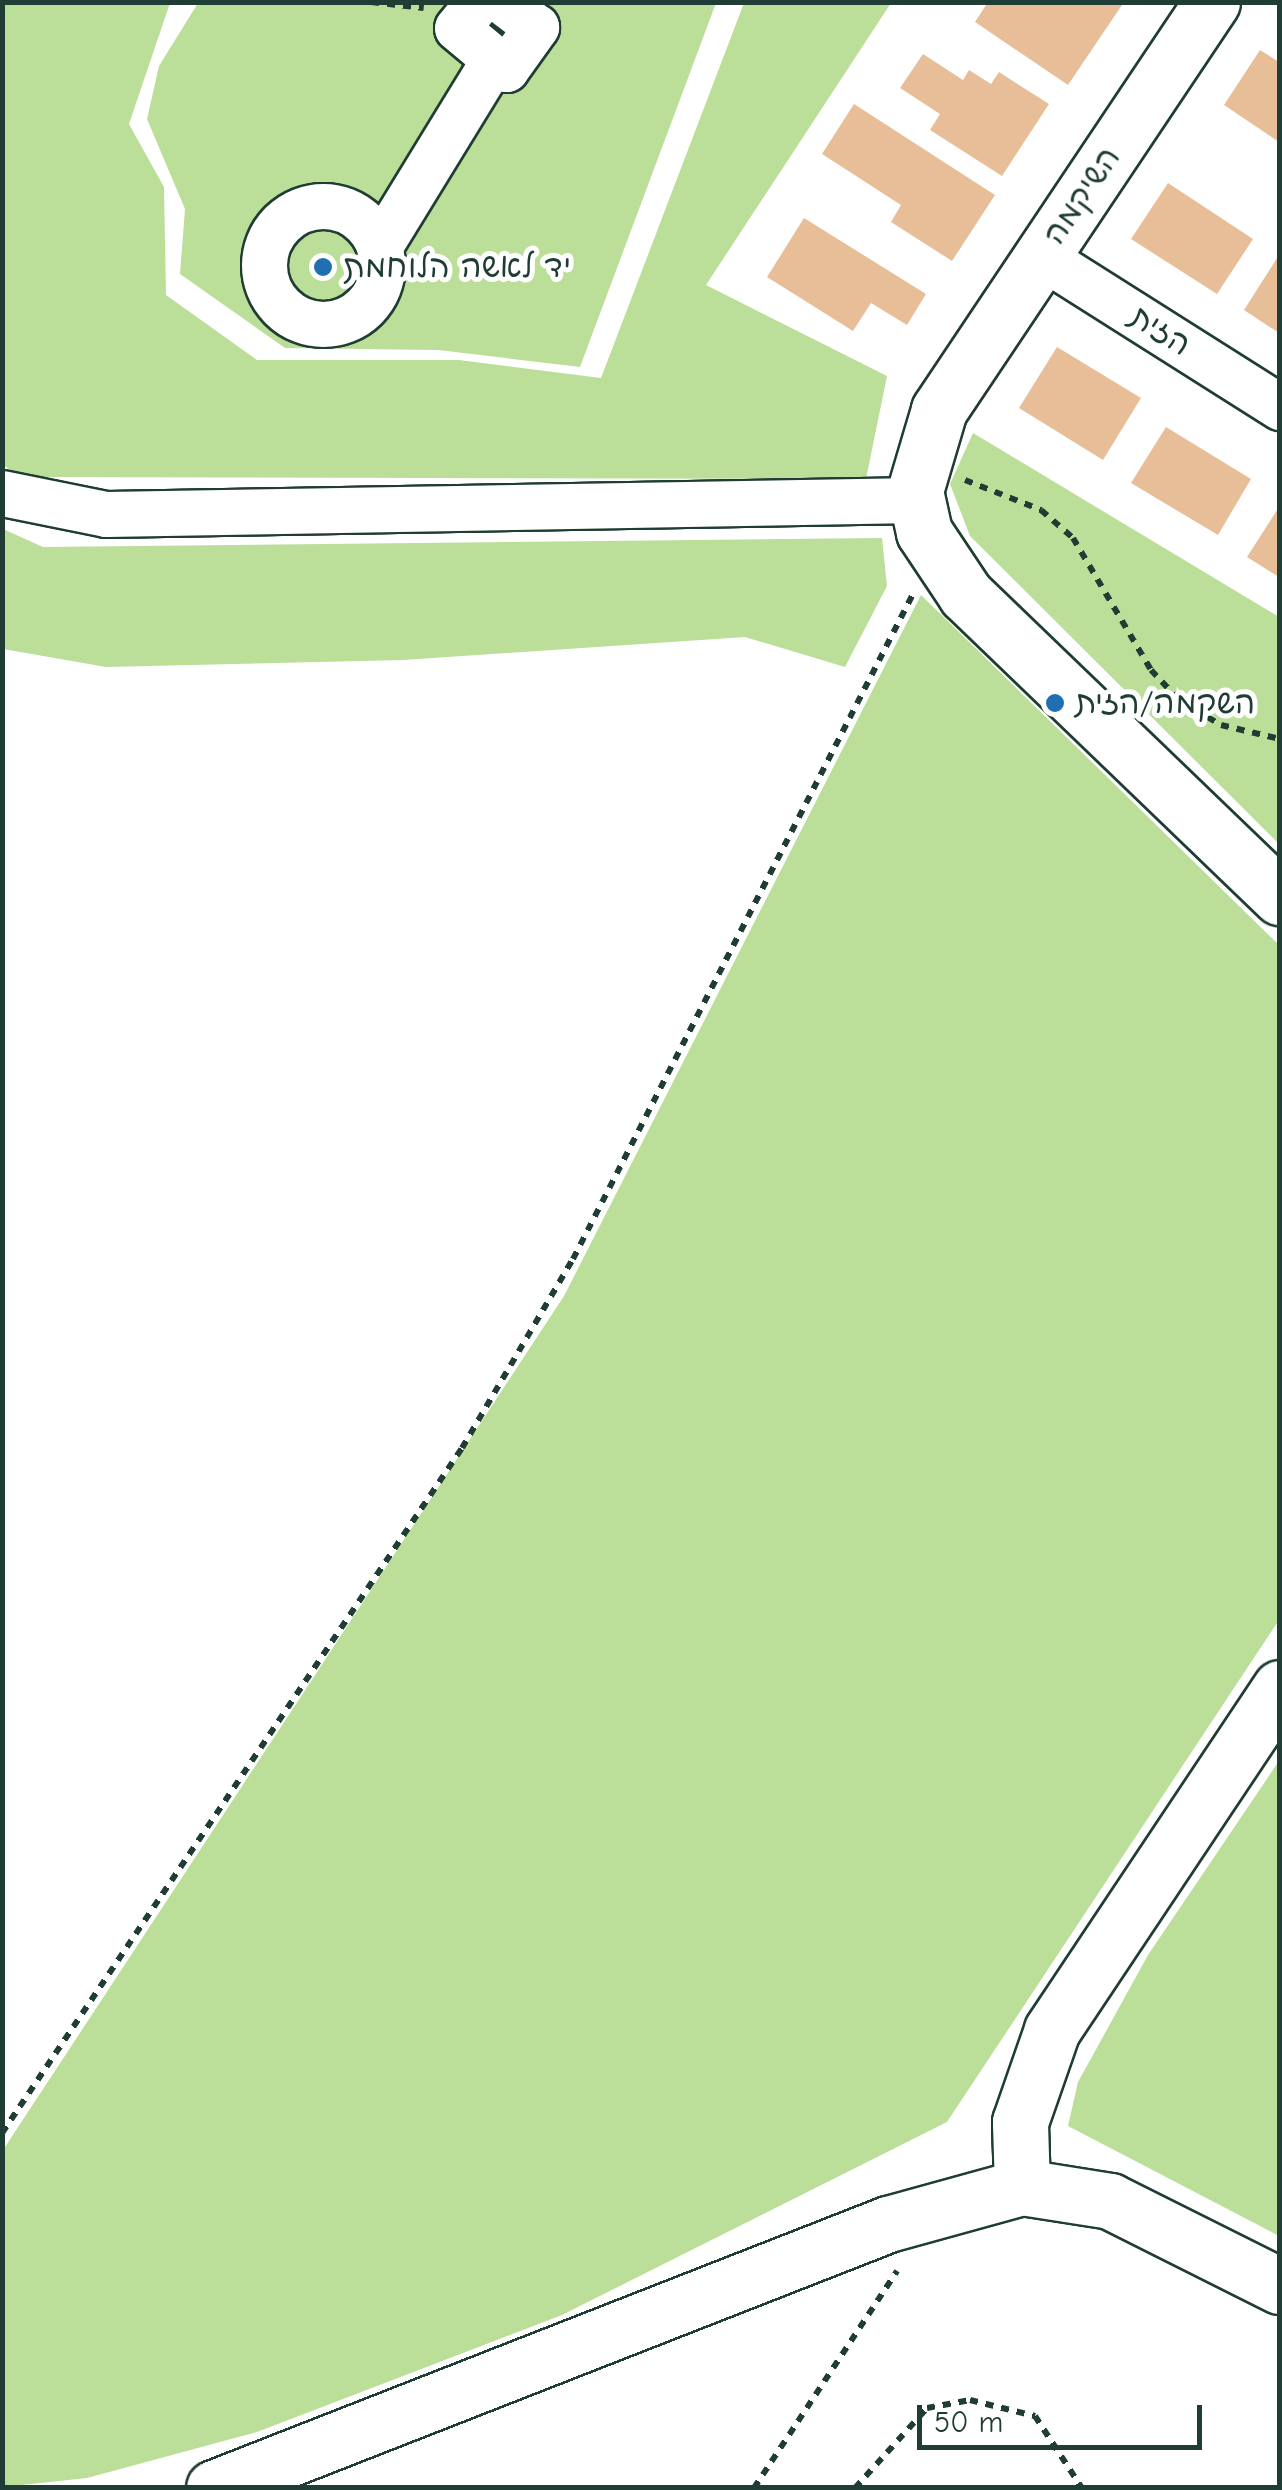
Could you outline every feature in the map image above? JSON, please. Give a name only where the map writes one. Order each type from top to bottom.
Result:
[{"type":"street","points":[[379,247],[429,123],[457,28],[478,2]]},
{"type":"street","points":[[429,123],[506,69],[536,27],[503,2]]},
{"type":"street","name":"השיקמה","points":[[916,485],[951,390],[1212,2]]},
{"type":"street","name":"הזית","points":[[1041,256],[1280,407]]},
{"type":"street","points":[[2,493],[106,514],[916,485],[934,553],[966,596],[1280,896]]},
{"type":"street","points":[[1022,2187],[1020,2122],[1052,2030],[1280,1688]]},
{"type":"street","points":[[214,2488],[888,2224],[1022,2187],[1110,2201],[1280,2286]]},
{"type":"path","points":[[916,485],[991,486],[1040,510],[1072,538],[1150,670],[1180,700],[1221,725],[1280,740]]},
{"type":"path","points":[[2,2133],[472,1431],[573,1259],[934,553]]},
{"type":"path","points":[[754,2488],[903,2262],[888,2224]]},
{"type":"path","points":[[855,2488],[927,2408],[970,2400],[1035,2416],[1082,2488]]},
{"type":"green space","points":[[3,3],[170,3],[129,124],[164,187],[166,295],[257,360],[459,360],[601,378],[744,3],[891,3],[706,285],[887,376],[866,479],[20,477],[3,465]]},
{"type":"green space","points":[[198,3],[716,3],[580,367],[438,350],[285,348],[180,274],[185,209],[147,119],[159,66]]},
{"type":"green space","points":[[973,433],[1279,617],[1279,844],[970,536],[950,484]]},
{"type":"green space","points":[[3,529],[43,547],[882,538],[887,586],[845,667],[745,637],[403,660],[106,667],[3,649]]},
{"type":"green space","points":[[921,595],[1279,945],[1279,1620],[947,2122],[562,2315],[257,2432],[87,2478],[3,2487],[3,2150],[564,1296]]},
{"type":"green space","points":[[1279,1761],[1279,2236],[1068,2126],[1078,2082],[1148,1955]]},
{"type":"building","points":[[988,2],[1124,2],[1068,85],[975,22]]},
{"type":"building","points":[[1260,50],[1279,62],[1279,142],[1224,105]]},
{"type":"building","points":[[923,54],[963,80],[969,70],[991,84],[999,72],[1049,104],[1002,176],[930,130],[940,114],[900,88]]},
{"type":"building","points":[[854,104],[995,195],[952,261],[891,222],[901,205],[822,154]]},
{"type":"building","points":[[1168,183],[1253,239],[1217,294],[1131,239]]},
{"type":"building","points":[[804,218],[926,294],[907,325],[871,303],[853,331],[767,277]]},
{"type":"building","points":[[1279,255],[1279,333],[1244,310]]},
{"type":"building","points":[[1057,347],[1141,398],[1103,460],[1019,408]]},
{"type":"building","points":[[1166,427],[1251,479],[1218,535],[1131,483]]},
{"type":"building","points":[[1279,507],[1279,577],[1247,557]]},
{"type":"place","name":"יד לאשה הלוחמת","points":[[323,267]]},
{"type":"place","name":"השקמה/הזית","points":[[1055,703]]}]
